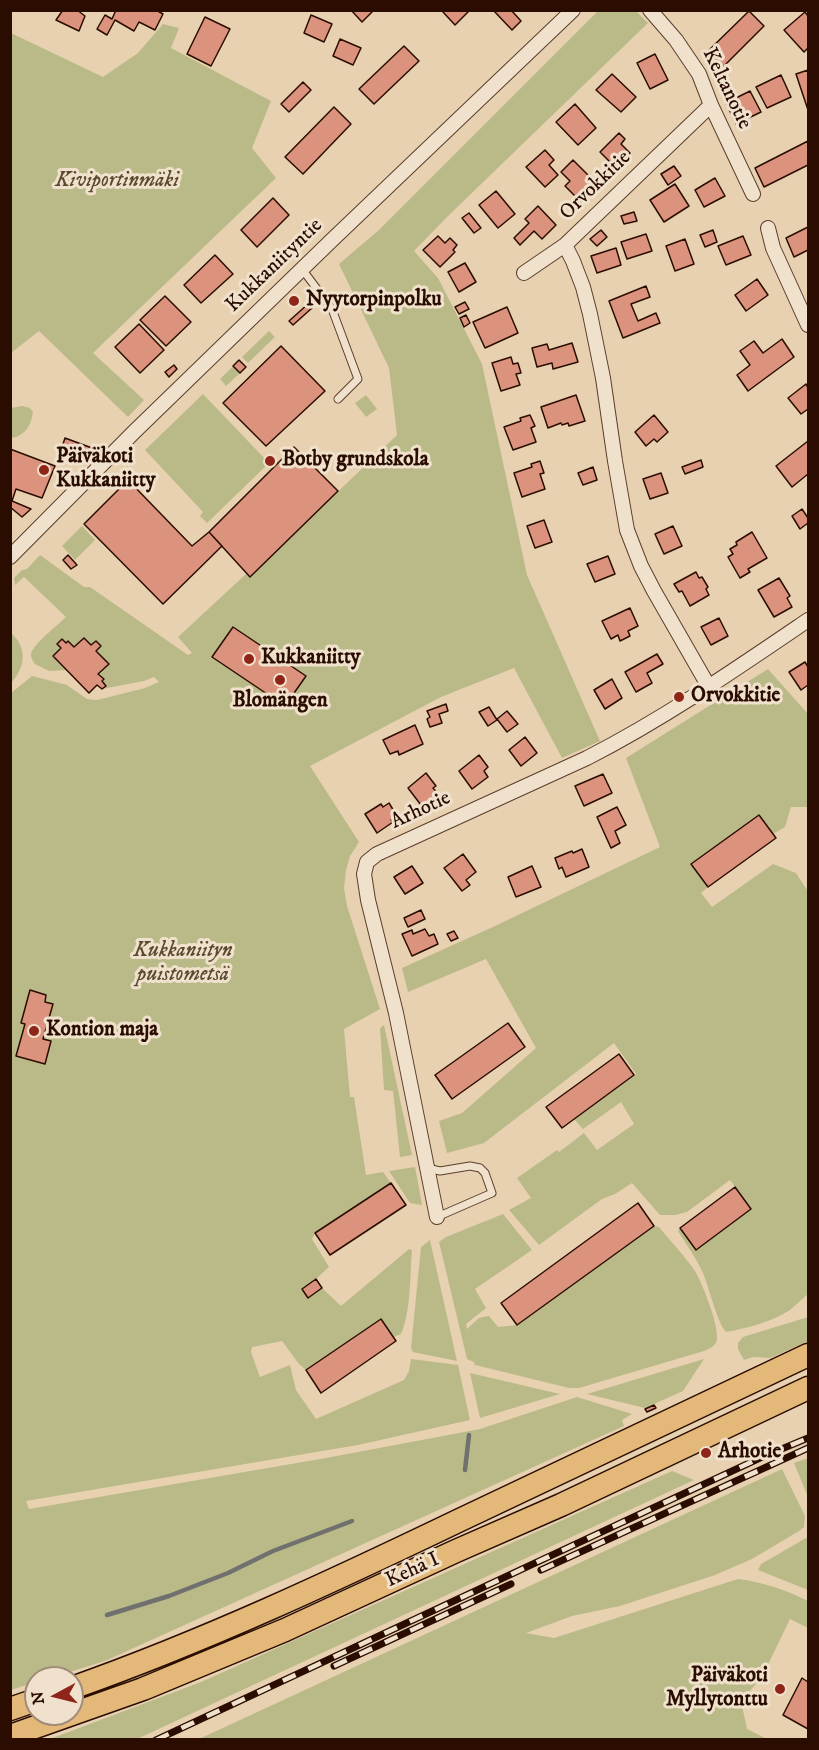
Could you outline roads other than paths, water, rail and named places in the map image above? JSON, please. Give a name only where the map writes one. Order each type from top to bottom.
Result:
[{"type":"highway","name":"Kehä I","points":[[84,1684],[204,1636],[371,1562],[808,1355]]},
{"type":"highway","name":"Kehä I","points":[[10,1736],[143,1689],[285,1630],[561,1505],[808,1388]]},
{"type":"street","name":"Kukkaniityntie","points":[[13,550],[573,10]]},
{"type":"street","name":"Keltanotie","points":[[650,10],[688,56],[699,74],[753,194]]},
{"type":"street","name":"Orvokkitie","points":[[710,687],[654,591],[627,530],[603,378],[584,288],[565,245],[711,105]]},
{"type":"street","points":[[768,228],[773,248],[808,325]]},
{"type":"street","points":[[524,273],[565,245]]},
{"type":"street","name":"Arhotie","points":[[437,1217],[396,1013],[368,900],[364,874],[368,862],[377,854],[587,758],[619,741],[710,687],[808,620]]},
{"type":"lane","points":[[302,269],[332,309],[358,379],[338,399]]},
{"type":"lane","points":[[427,1168],[440,1172],[470,1166],[480,1168],[485,1173],[492,1192],[437,1217]]},
{"type":"waterway","points":[[465,1470],[469,1435]]},
{"type":"waterway","points":[[107,1615],[169,1596],[228,1573],[273,1551],[352,1521]]},
{"type":"railway","points":[[156,1740],[760,1458],[808,1438]]},
{"type":"railway","points":[[541,1570],[808,1448]]},
{"type":"railway","points":[[334,1666],[511,1584]]},
{"type":"place","name":"Nyytorpinpolku","points":[[294,301]]},
{"type":"place","name":"Botby grundskola","points":[[270,461]]},
{"type":"place","name":"Päiväkoti Kukkaniitty","points":[[44,470]]},
{"type":"place","name":"Kukkaniitty","points":[[249,659]]},
{"type":"place","name":"Blomängen","points":[[280,680]]},
{"type":"place","name":"Orvokkitie","points":[[679,697]]},
{"type":"place","name":"Kontion maja","points":[[34,1031]]},
{"type":"place","name":"Arhotie","points":[[706,1453]]},
{"type":"place","name":"Päiväkoti Myllytonttu","points":[[780,1689]]},
{"type":"park label","name":"Kiviportinmäki","points":[[117,182]]},
{"type":"park label","name":"Kukkaniityn puistometsä","points":[[183,964]]}]
